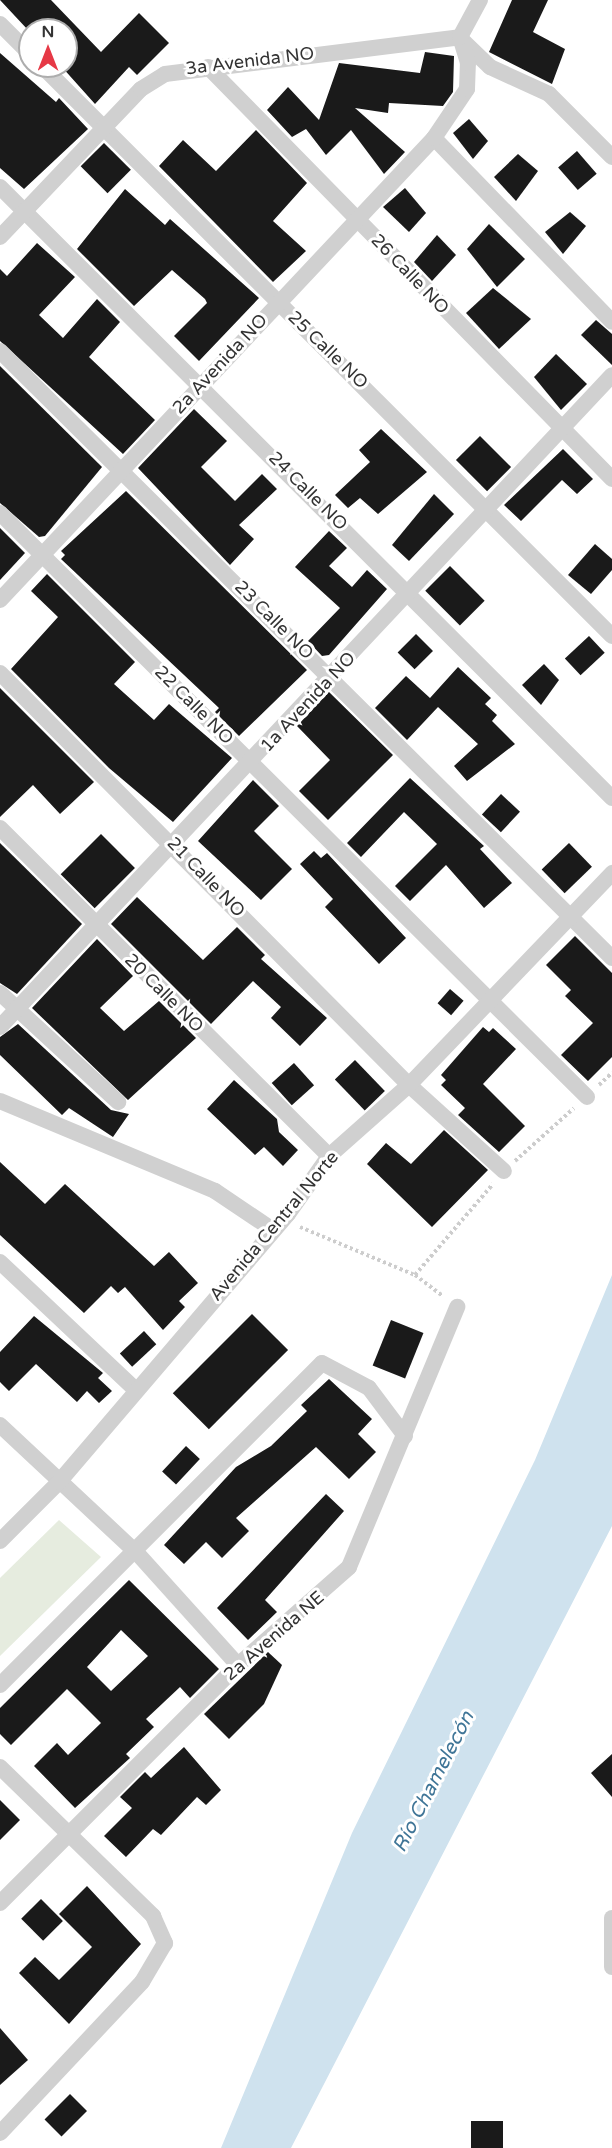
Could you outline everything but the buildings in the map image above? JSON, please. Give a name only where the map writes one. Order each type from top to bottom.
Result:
[{"type":"street","points":[[480,0],[460,37],[490,67],[549,94],[612,158]]},
{"type":"street","points":[[0,24],[18,42]]},
{"type":"street","name":"3a Avenida NO","points":[[0,237],[141,88],[165,74],[460,37]]},
{"type":"street","name":"2a Avenida NO","points":[[0,600],[434,138],[467,88],[468,63],[460,37]]},
{"type":"street","name":"26 Calle NO","points":[[208,67],[612,479]]},
{"type":"street","name":"25 Calle NO","points":[[54,78],[488,506],[612,636]]},
{"type":"street","points":[[434,138],[612,322]]},
{"type":"street","name":"24 Calle NO","points":[[0,187],[201,384],[612,798]]},
{"type":"street","name":"23 Calle NO","points":[[0,351],[122,469],[612,958]]},
{"type":"street","name":"1a Avenida NO","points":[[0,1027],[15,1008],[175,845],[612,375]]},
{"type":"street","name":"22 Calle NO","points":[[0,513],[586,1096]]},
{"type":"street","name":"21 Calle NO","points":[[0,673],[175,845],[409,1085],[504,1171]]},
{"type":"street","name":"20 Calle NO","points":[[0,828],[329,1156]]},
{"type":"street","name":"Avenida Central Norte","points":[[0,1541],[59,1482],[135,1389],[278,1225],[329,1156],[409,1085],[612,873]]},
{"type":"street","points":[[0,993],[118,1102]]},
{"type":"street","points":[[0,1101],[215,1191],[278,1225]]},
{"type":"street","points":[[0,1262],[135,1389]]},
{"type":"street","name":"2a Avenida NE","points":[[0,1903],[238,1665],[350,1567],[457,1307]]},
{"type":"street","points":[[0,1685],[137,1553],[322,1363],[369,1388],[405,1436]]},
{"type":"street","points":[[0,1425],[137,1553],[238,1665]]},
{"type":"street","points":[[0,1767],[153,1916],[165,1943],[142,1982],[3,2124]]},
{"type":"street","points":[[612,1918],[612,1966]]},
{"type":"path","points":[[278,1225],[414,1275],[457,1307]]},
{"type":"shaded area","points":[[59,1520],[101,1557],[0,1656],[0,1578]]},
{"type":"water","name":"Río Chamelecón","points":[[612,1275],[612,1526],[291,2148],[221,2148],[352,1833],[535,1460]]}]
